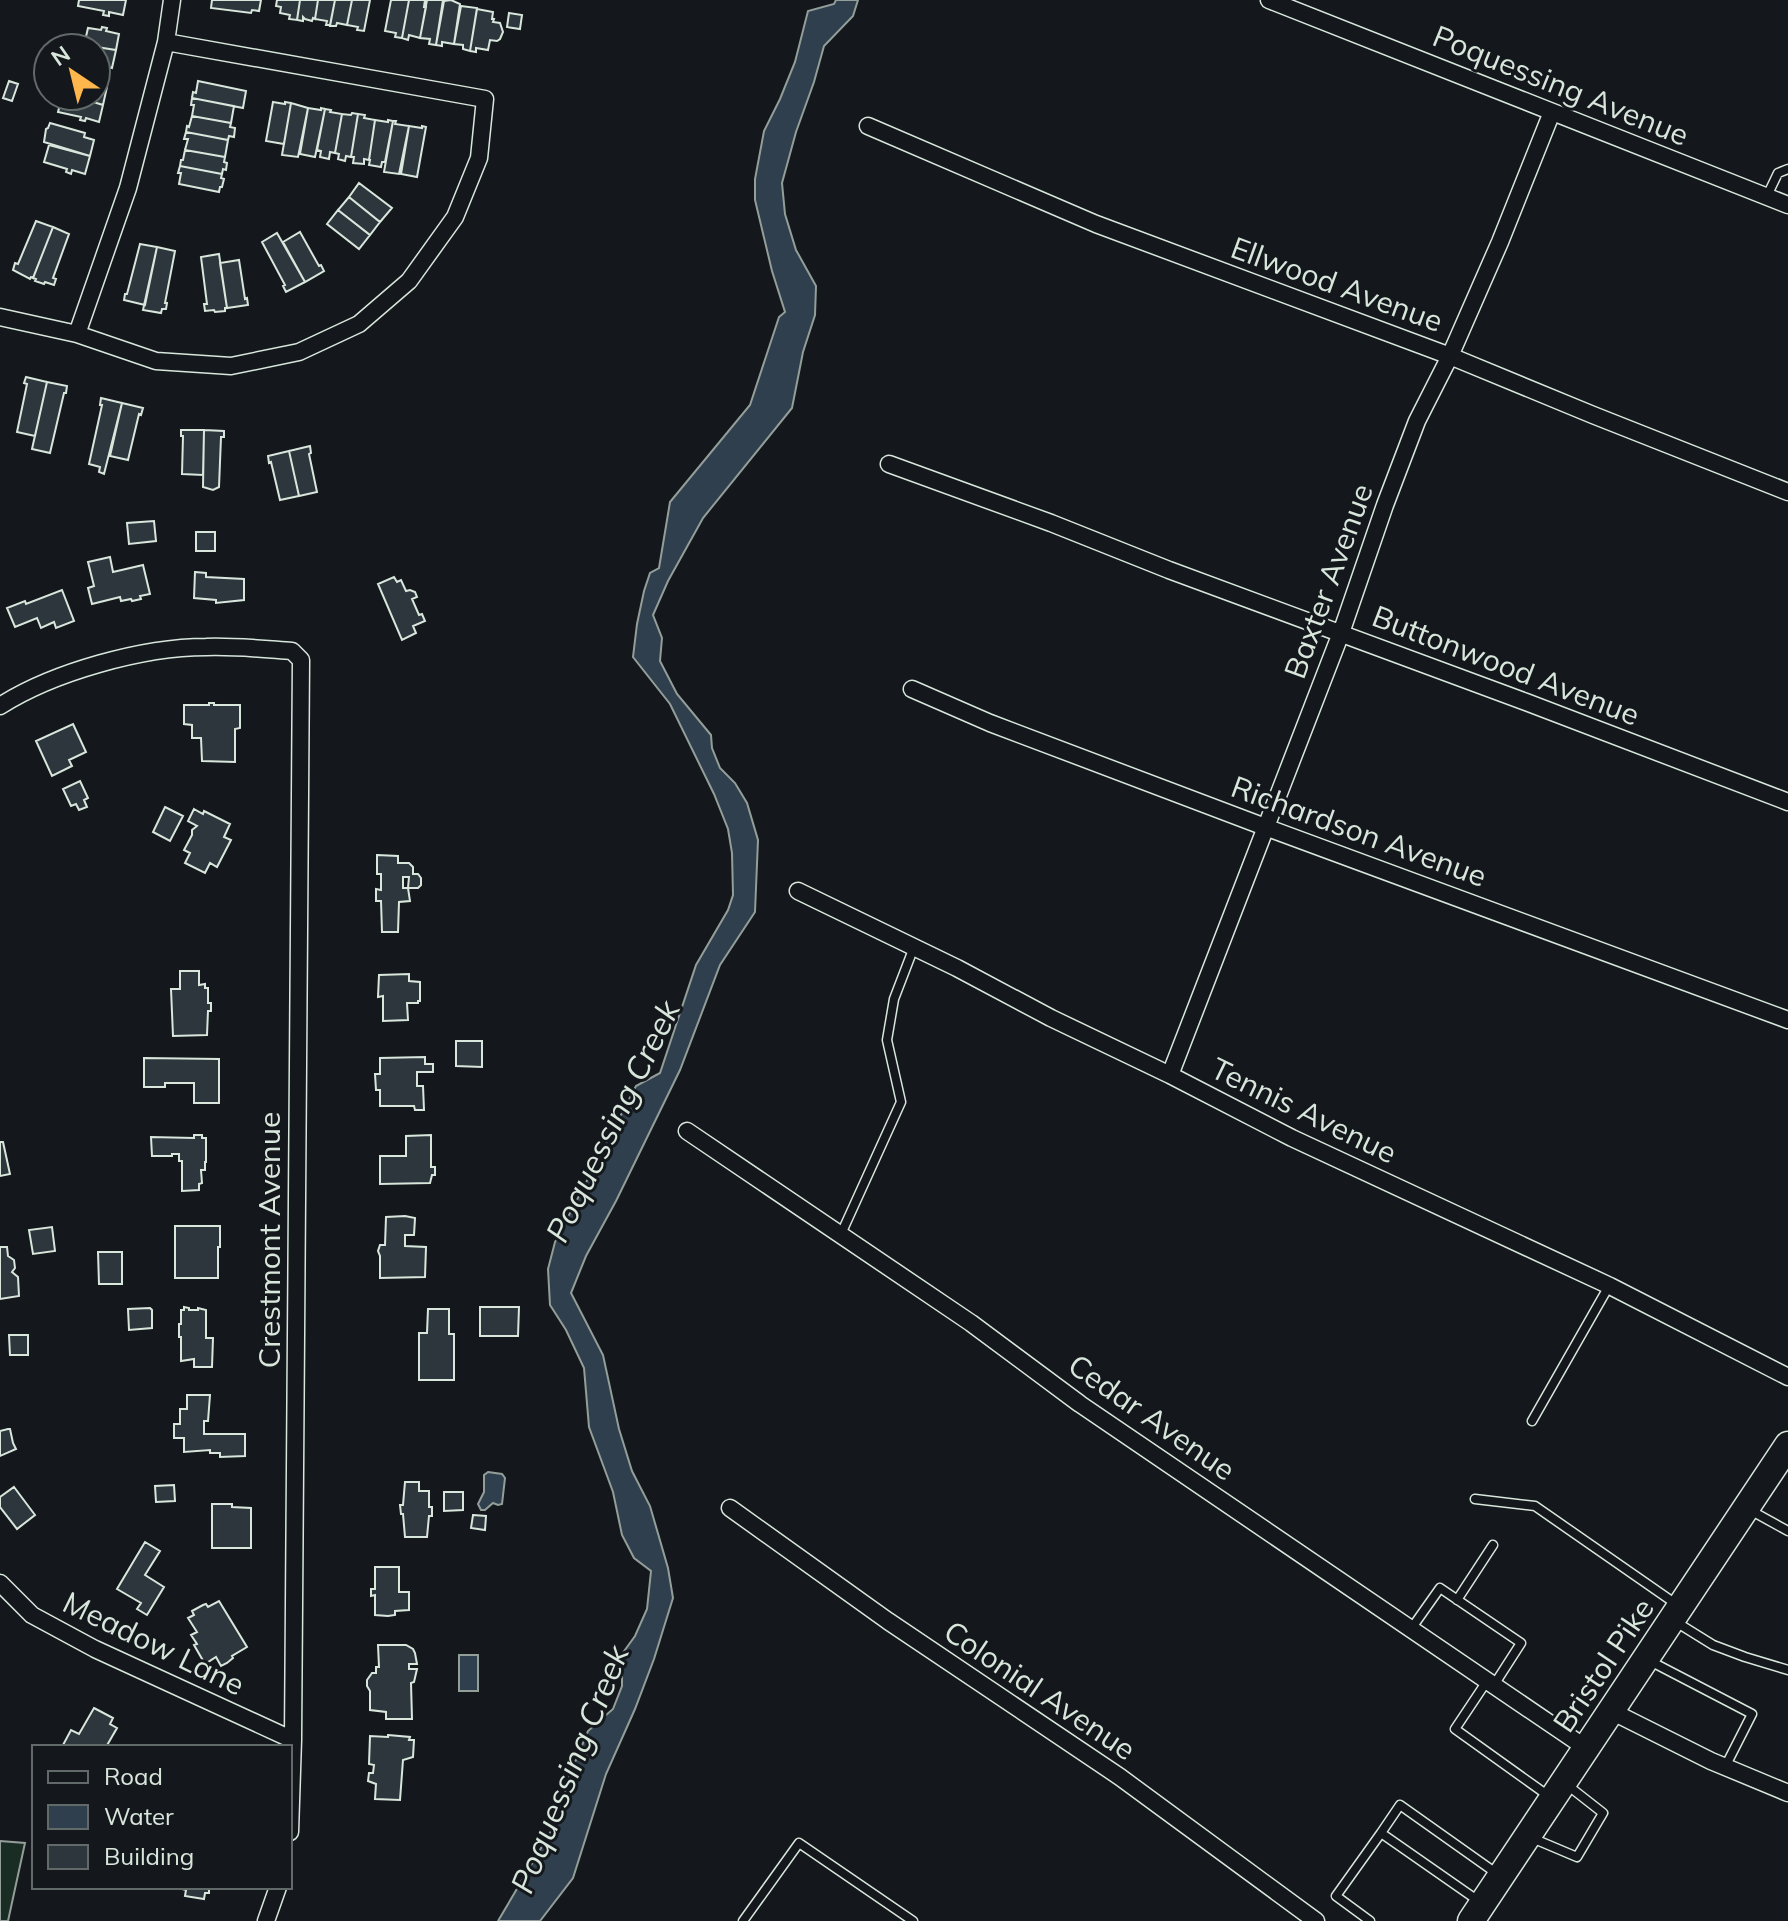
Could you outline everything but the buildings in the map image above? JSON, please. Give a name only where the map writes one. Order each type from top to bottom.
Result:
[{"type":"main road","name":"Bristol Pike","points":[[1477,1912],[1788,1445]]},
{"type":"street","points":[[77,334],[128,188],[166,42],[172,0]]},
{"type":"street","name":"Poquessing Avenue","points":[[1269,0],[1788,205]]},
{"type":"street","points":[[0,317],[77,334],[156,361],[231,366],[299,352],[355,326],[409,281],[455,217],[479,158],[485,99],[166,42]]},
{"type":"street","name":"Baxter Avenue","points":[[1170,1075],[1341,633],[1412,435],[1500,242],[1552,112]]},
{"type":"street","name":"Ellwood Avenue","points":[[868,126],[1096,224],[1450,356],[1788,492]]},
{"type":"street","name":"Buttonwood Avenue","points":[[889,464],[1788,802]]},
{"type":"street","name":"Crestmont Avenue","points":[[0,706],[17,695],[76,671],[140,654],[203,647],[292,651],[301,660],[292,1771]]},
{"type":"street","name":"Richardson Avenue","points":[[912,689],[990,723],[1265,827],[1788,1020]]},
{"type":"street","name":"Tennis Avenue","points":[[798,891],[1292,1138],[1610,1286],[1788,1377]]},
{"type":"street","name":"Cedar Avenue","points":[[687,1131],[971,1323],[1080,1404],[1586,1748]]},
{"type":"street","name":"Colonial Avenue","points":[[730,1508],[888,1621],[1120,1777],[1316,1921]]},
{"type":"street","name":"Meadow Lane","points":[[0,1583],[32,1615],[95,1649],[293,1740]]},
{"type":"street","points":[[1611,1711],[1725,1767],[1788,1793]]},
{"type":"street","points":[[266,1921],[277,1889]]},
{"type":"lane","points":[[1767,196],[1778,173],[1788,169]]},
{"type":"lane","points":[[841,1235],[901,1102],[887,1040],[894,999],[914,947]]},
{"type":"lane","points":[[1532,1421],[1610,1286]]},
{"type":"lane","points":[[1475,1499],[1535,1506],[1676,1613],[1713,1645],[1788,1670]]},
{"type":"lane","points":[[1746,1508],[1788,1531]]},
{"type":"lane","points":[[1457,1600],[1493,1545]]},
{"type":"lane","points":[[1411,1629],[1440,1588],[1521,1643],[1455,1729],[1603,1813],[1577,1857],[1528,1836]]},
{"type":"lane","points":[[1645,1659],[1752,1714],[1725,1767]]},
{"type":"lane","points":[[1370,1921],[1336,1896],[1400,1805],[1501,1876]]},
{"type":"lane","points":[[1381,1833],[1477,1912]]},
{"type":"lane","points":[[743,1921],[799,1843],[913,1921]]},
{"type":"green space","points":[[0,1841],[25,1843],[8,1921],[0,1921]]},
{"type":"water","points":[[836,0],[858,0],[853,16],[824,46],[782,183],[785,214],[796,250],[816,286],[815,315],[803,352],[792,408],[703,518],[653,615],[662,638],[660,661],[677,694],[711,735],[712,748],[720,768],[735,783],[747,803],[758,840],[755,912],[720,965],[680,1070],[586,1256],[571,1293],[603,1355],[619,1429],[632,1471],[650,1506],[668,1568],[673,1598],[635,1709],[606,1774],[573,1878],[540,1921],[498,1921],[557,1821],[570,1774],[588,1731],[613,1709],[622,1686],[622,1654],[635,1636],[647,1609],[651,1571],[634,1558],[622,1535],[613,1492],[589,1427],[584,1368],[550,1305],[548,1269],[555,1242],[636,1086],[660,1073],[696,965],[728,910],[733,895],[728,829],[714,794],[670,704],[633,657],[644,591],[650,573],[659,568],[670,502],[750,405],[779,317],[785,312],[755,200],[755,179],[764,131],[795,62],[808,11],[834,4]]},
{"type":"water","points":[[488,1472],[502,1474],[505,1478],[502,1504],[493,1503],[481,1510],[478,1504],[484,1492],[484,1475]]},
{"type":"water","points":[[459,1655],[478,1655],[478,1691],[459,1691]]},
{"type":"water label","name":"Poquessing Creek","points":[[612,1121]]},
{"type":"water label","name":"Poquessing Creek","points":[[569,1769]]}]
